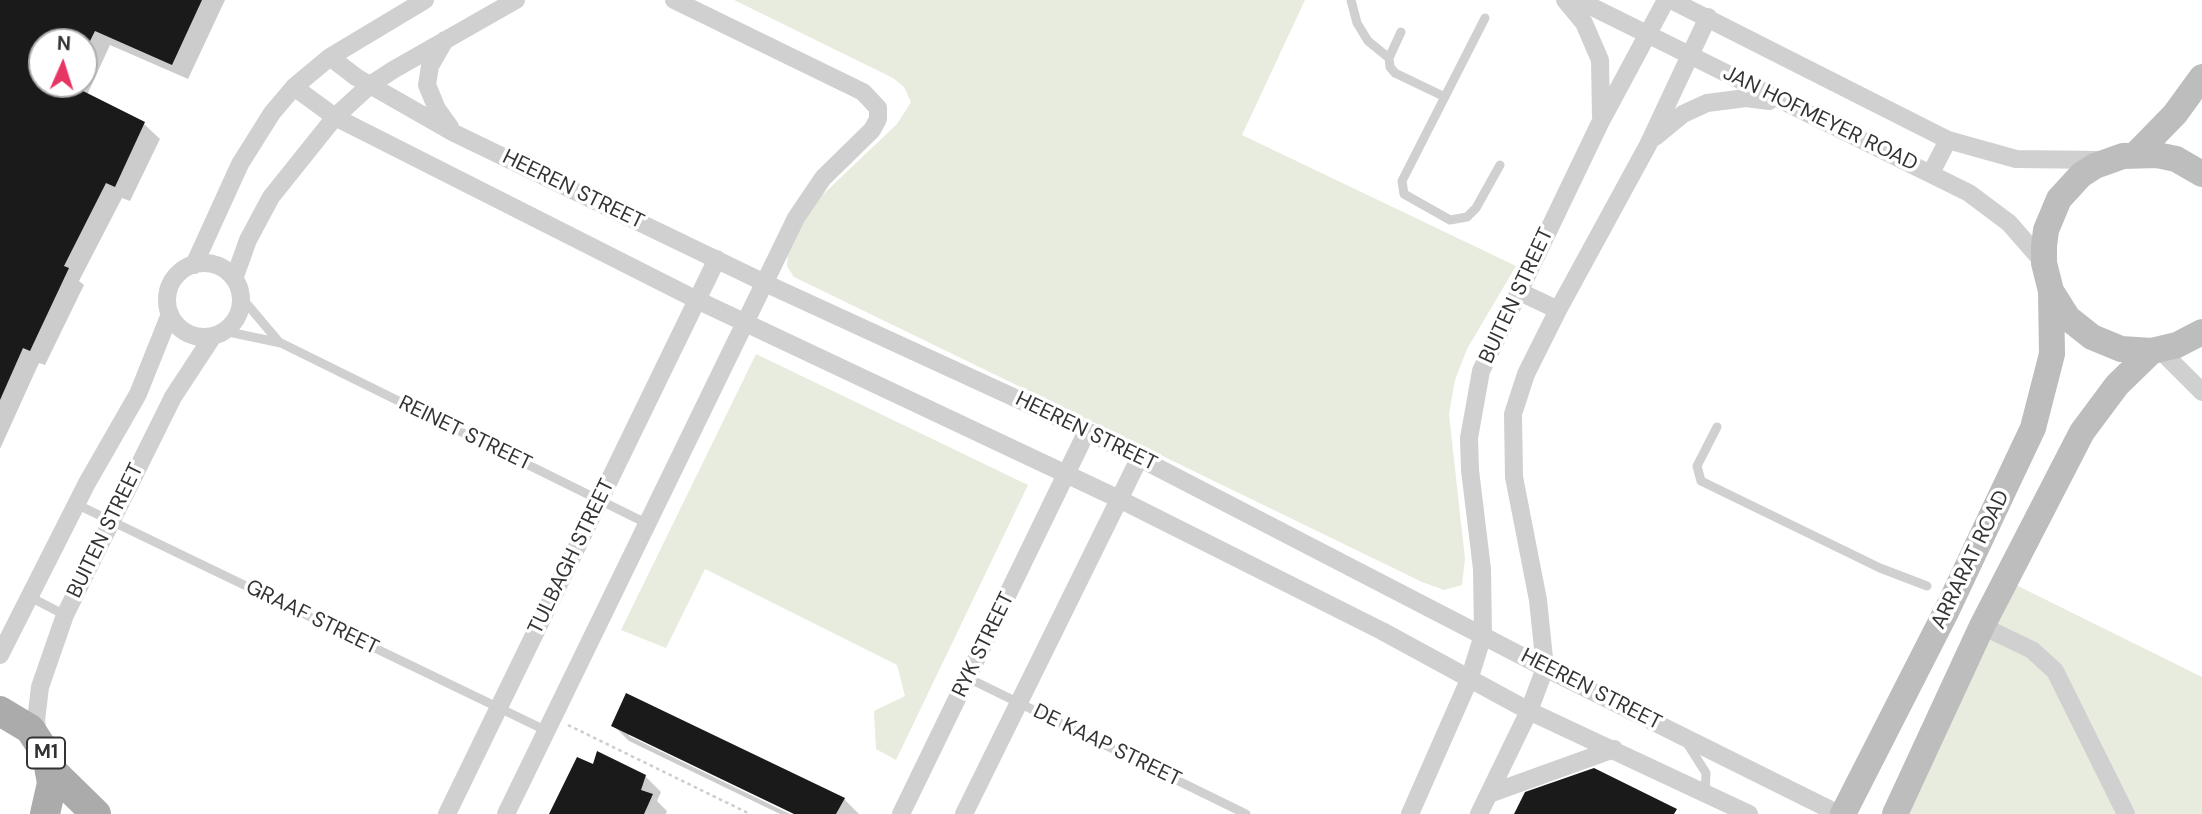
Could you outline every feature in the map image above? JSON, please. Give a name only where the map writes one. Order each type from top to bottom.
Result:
[{"type":"main road","name":"M1","points":[[0,711],[18,719],[40,740],[51,769],[51,797],[45,814]]},
{"type":"main road","name":"M1","points":[[51,769],[96,814]]},
{"type":"street","points":[[194,265],[240,164],[272,113],[294,87],[330,57],[425,0]]},
{"type":"street","points":[[234,279],[248,240],[271,197],[335,117],[370,85],[516,0]]},
{"type":"street","points":[[506,814],[767,284],[783,245],[809,197],[823,178],[872,130],[878,119],[878,108],[863,92],[674,0]]},
{"type":"street","points":[[1565,0],[1584,23],[1600,60],[1603,79],[1600,123]]},
{"type":"street","name":"JAN HOFMEYER ROAD","points":[[1578,0],[1931,173],[1989,206],[2044,263]]},
{"type":"street","name":"BUITEN STREET","points":[[1410,814],[1469,680],[1483,635],[1482,569],[1469,438],[1481,371],[1600,123],[1650,35],[1666,0]]},
{"type":"street","name":"JAN HOFMEYER ROAD","points":[[1671,0],[1948,140],[2015,159],[2045,162],[2110,159]]},
{"type":"street","name":"BUITEN STREET","points":[[1479,814],[1529,710],[1545,668],[1538,600],[1514,477],[1511,440],[1513,414],[1526,374],[1648,145],[1708,17]]},
{"type":"street","points":[[445,40],[430,66],[428,85],[437,109],[454,133]]},
{"type":"street","name":"HEEREN STREET","points":[[330,57],[370,85],[454,133],[767,284],[1140,457],[1545,668],[1841,814]]},
{"type":"street","points":[[2136,154],[2175,114],[2202,77]]},
{"type":"street","name":"HEEREN STREET","points":[[294,87],[335,117],[697,300],[1119,499],[1382,631],[1469,680],[1749,814]]},
{"type":"street","points":[[1648,145],[1683,114],[1707,103],[1746,98],[1790,105]]},
{"type":"street","points":[[1931,173],[1948,140]]},
{"type":"street","points":[[2199,337],[2156,350],[2121,349],[2092,338],[2068,318],[2051,291],[2044,263],[2046,230],[2059,199],[2081,175],[2110,159],[2136,154],[2176,159],[2202,174]]},
{"type":"street","name":"TULBAGH STREET","points":[[447,814],[717,259]]},
{"type":"street","points":[[194,265],[216,265],[234,279],[241,297],[237,317],[218,333],[187,332],[170,314],[167,296],[172,282],[181,271],[194,265]]},
{"type":"street","points":[[1518,291],[1558,310]]},
{"type":"street","name":"ARRARAT ROAD","points":[[1841,814],[1947,609],[2033,428],[2052,354],[2051,291]]},
{"type":"street","name":"BUITEN STREET","points":[[0,655],[76,505],[138,394],[170,314]]},
{"type":"street","name":"BUITEN STREET","points":[[40,740],[36,721],[40,687],[65,615],[109,520],[173,397],[218,333]]},
{"type":"street","points":[[2156,350],[2202,392]]},
{"type":"street","name":"ARRARAT ROAD","points":[[1895,814],[1982,626],[2082,432],[2117,385],[2156,350]]},
{"type":"street","name":"RYK STREET","points":[[901,814],[1087,431]]},
{"type":"street","points":[[964,814],[1140,457]]},
{"type":"street","points":[[1947,609],[2032,650],[2055,671],[2126,814]]},
{"type":"street","points":[[1489,794],[1614,749]]},
{"type":"lane","points":[[1351,0],[1357,23],[1368,41],[1389,58]]},
{"type":"lane","points":[[1485,18],[1402,181],[1404,194],[1450,220],[1467,217],[1476,208],[1500,164]]},
{"type":"lane","points":[[1401,32],[1389,58],[1390,67],[1395,73],[1445,97]]},
{"type":"lane","name":"REINET STREET","points":[[241,297],[281,344]]},
{"type":"lane","name":"REINET STREET","points":[[218,333],[281,344],[649,525]]},
{"type":"lane","points":[[1717,427],[1697,466],[1701,481],[1880,568],[1927,586]]},
{"type":"lane","name":"GRAAF STREET","points":[[76,505],[498,708],[550,725]]},
{"type":"lane","points":[[30,597],[65,615]]},
{"type":"lane","name":"DE KAAP STREET","points":[[968,678],[1246,814]]},
{"type":"lane","points":[[1679,734],[1703,765],[1707,780],[1705,793]]},
{"type":"path","points":[[550,725],[750,814]]},
{"type":"path","points":[[731,814],[735,806]]},
{"type":"shaded area","points":[[734,0],[1305,0],[1242,135],[1516,266],[1467,349],[1455,380],[1449,414],[1465,559],[1462,585],[1444,590],[1422,582],[794,277],[787,266],[788,251],[815,202],[897,124],[911,102],[904,87],[893,78]]},
{"type":"shaded area","points":[[756,354],[1028,485],[896,760],[876,749],[874,711],[905,696],[897,665],[705,569],[666,648],[621,630]]},
{"type":"shaded area","points":[[2014,584],[2202,677],[2202,814],[1904,814]]},
{"type":"building","points":[[0,0],[202,0],[172,65],[98,32],[98,28],[28,28],[28,98],[97,98],[145,122],[115,187],[106,183],[64,266],[69,268],[30,351],[23,348],[0,400]]},
{"type":"building","points":[[626,693],[845,798],[836,814],[794,814],[611,726]]},
{"type":"building","points":[[597,751],[646,775],[641,790],[653,794],[644,814],[549,814],[577,757],[593,764]]},
{"type":"building","points":[[1594,768],[1677,809],[1674,814],[1514,814],[1525,792]]}]
